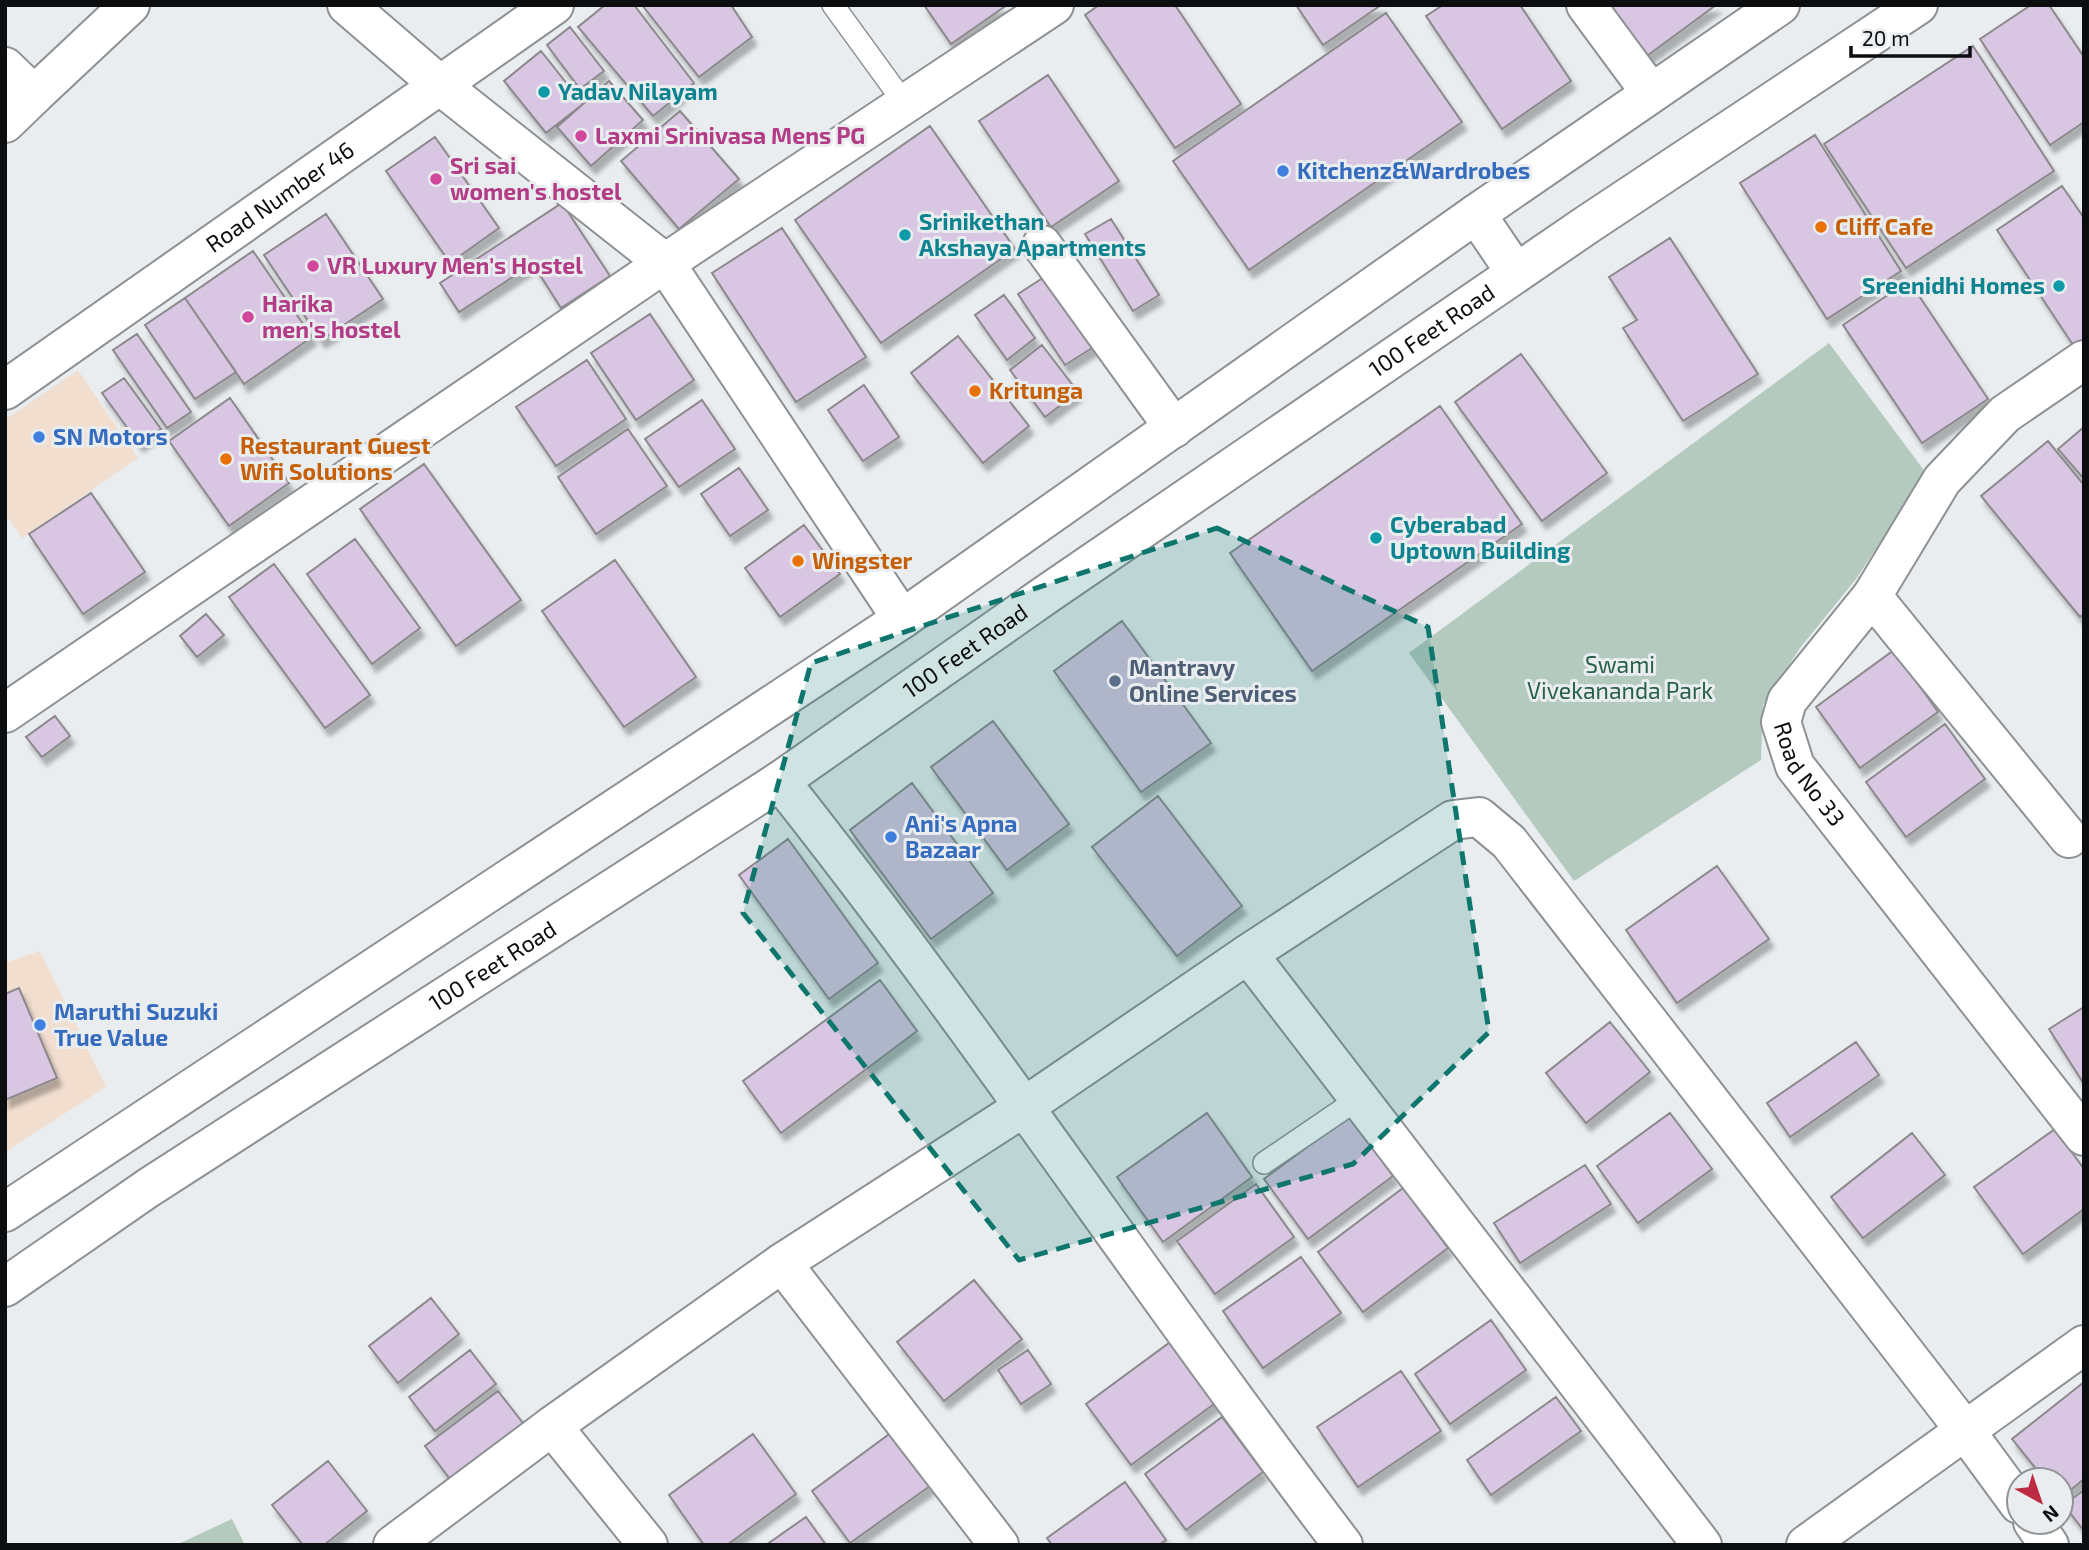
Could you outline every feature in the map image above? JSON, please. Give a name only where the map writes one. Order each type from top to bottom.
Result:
[{"type":"street","points":[[5,123],[130,5]]},
{"type":"street","points":[[347,5],[441,86],[665,263],[902,619]]},
{"type":"street","name":"Road Number 46","points":[[5,390],[554,5]]},
{"type":"street","points":[[5,713],[665,263],[1054,5]]},
{"type":"street","points":[[1586,5],[1651,93]]},
{"type":"street","points":[[5,1212],[902,619],[1476,214],[1780,5]]},
{"type":"street","name":"100 Feet Road","points":[[5,1287],[160,1181],[780,781],[1047,594],[1516,273],[1918,5]]},
{"type":"street","points":[[5,67],[34,95]]},
{"type":"street","points":[[1476,214],[1516,273]]},
{"type":"street","points":[[1042,246],[1174,428]]},
{"type":"street","name":"Road No 33","points":[[2084,360],[2004,414],[1942,480],[1872,596],[1775,703],[1795,765],[2084,1136]]},
{"type":"street","points":[[1872,596],[2069,838]]},
{"type":"street","points":[[780,781],[841,857],[1271,1451],[1343,1545]]},
{"type":"street","points":[[393,1545],[552,1426],[782,1263],[1024,1107],[1248,954],[1453,820],[1479,817],[1509,842],[2005,1485]]},
{"type":"street","points":[[1248,954],[1702,1545]]},
{"type":"street","points":[[782,1263],[999,1545]]},
{"type":"street","points":[[1806,1545],[2084,1345]]},
{"type":"street","points":[[552,1426],[648,1545]]},
{"type":"lane","points":[[833,5],[905,104]]},
{"type":"lane","points":[[1264,1163],[1358,1099]]},
{"type":"highlighted area","points":[[1217,528],[1428,627],[1489,1032],[1353,1164],[1019,1260],[743,913],[811,663]]},
{"type":"shaded area","points":[[78,370],[138,458],[22,538],[5,513],[5,420]]},
{"type":"shaded area","name":"Maruthi Suzuki True Value","points":[[40,951],[106,1087],[5,1152],[5,963]]},
{"type":"green space","name":"Swami Vivekananda Park","points":[[1829,343],[1926,473],[1856,579],[1800,648],[1763,705],[1761,760],[1574,881],[1409,653]]},
{"type":"green space","points":[[232,1519],[245,1545],[176,1545]]},
{"type":"building","points":[[605,5],[634,5],[694,83],[653,116],[578,27]]},
{"type":"building","points":[[642,5],[731,5],[752,37],[699,77]]},
{"type":"building","points":[[924,5],[1007,5],[951,44]]},
{"type":"building","points":[[1099,5],[1175,5],[1241,104],[1175,148],[1085,15]]},
{"type":"building","points":[[1296,5],[1381,5],[1323,45]]},
{"type":"building","points":[[1443,5],[1520,5],[1571,81],[1502,129],[1426,16]]},
{"type":"building","points":[[1593,5],[1716,5],[1636,64]]},
{"type":"building","points":[[2031,5],[2049,5],[2084,57],[2084,122],[2050,145],[1980,39]]},
{"type":"building","points":[[1386,13],[1462,122],[1249,270],[1173,161]]},
{"type":"building","points":[[570,27],[604,71],[580,89],[547,45]]},
{"type":"building","points":[[1973,46],[2054,171],[1906,268],[1824,144]]},
{"type":"building","name":"Yadav Nilayam","points":[[541,51],[583,104],[546,133],[504,81]]},
{"type":"building","points":[[1048,75],[1119,181],[1051,227],[979,121]]},
{"type":"building","points":[[609,81],[643,120],[591,166],[557,127]]},
{"type":"building","points":[[680,111],[739,179],[679,229],[621,161]]},
{"type":"building","name":"Srinikethan Akshaya Apartments","points":[[930,126],[1015,249],[881,343],[795,220]]},
{"type":"building","name":"Cliff Cafe","points":[[1815,135],[1901,271],[1827,319],[1740,183]]},
{"type":"building","points":[[435,137],[499,228],[450,263],[386,171]]},
{"type":"building","name":"Sreenidhi Homes","points":[[2062,186],[2084,218],[2084,343],[2075,348],[1997,230]]},
{"type":"building","points":[[562,203],[610,276],[561,308],[533,264],[459,312],[440,283]]},
{"type":"building","points":[[326,214],[383,299],[321,340],[264,255]]},
{"type":"building","points":[[1111,219],[1159,295],[1133,311],[1085,234]]},
{"type":"building","points":[[782,228],[866,357],[796,402],[712,273]]},
{"type":"building","points":[[1670,238],[1758,374],[1683,421],[1623,328],[1637,320],[1609,277]]},
{"type":"building","name":"Harika men's hostel","points":[[253,251],[312,337],[244,384],[185,298]]},
{"type":"building","points":[[1052,272],[1100,343],[1065,365],[1018,294]]},
{"type":"building","points":[[1909,281],[1988,399],[1922,443],[1843,325]]},
{"type":"building","points":[[1004,295],[1035,338],[1007,360],[975,315]]},
{"type":"building","points":[[185,298],[236,372],[195,399],[145,325]]},
{"type":"building","points":[[650,314],[694,380],[636,420],[591,353]]},
{"type":"building","points":[[137,334],[191,412],[167,428],[113,350]]},
{"type":"building","points":[[958,336],[1029,426],[983,463],[911,373]]},
{"type":"building","points":[[1042,345],[1078,392],[1045,417],[1010,370]]},
{"type":"building","points":[[1521,354],[1607,473],[1542,521],[1455,402]]},
{"type":"building","points":[[587,360],[626,419],[556,466],[516,407]]},
{"type":"building","points":[[124,378],[161,429],[139,444],[102,393]]},
{"type":"building","points":[[864,385],[899,437],[863,461],[828,410]]},
{"type":"building","points":[[230,398],[289,483],[229,526],[169,441]]},
{"type":"building","points":[[702,400],[735,449],[679,487],[645,439]]},
{"type":"building","name":"Cyberabad Uptown Building","points":[[1440,406],[1522,524],[1312,671],[1230,553]]},
{"type":"building","points":[[2084,427],[2084,479],[2058,449]]},
{"type":"building","points":[[628,429],[667,486],[596,534],[558,477]]},
{"type":"building","points":[[2048,441],[2084,485],[2084,614],[2080,617],[1981,496]]},
{"type":"building","points":[[424,464],[521,600],[456,646],[360,509]]},
{"type":"building","points":[[739,468],[768,510],[730,536],[701,494]]},
{"type":"building","points":[[91,493],[145,572],[83,614],[29,534]]},
{"type":"building","points":[[804,525],[840,574],[780,617],[745,568]]},
{"type":"building","points":[[355,539],[420,628],[372,664],[307,574]]},
{"type":"building","points":[[615,560],[696,677],[624,727],[542,611]]},
{"type":"building","points":[[274,564],[370,695],[325,728],[229,597]]},
{"type":"building","points":[[206,614],[224,635],[197,657],[180,636]]},
{"type":"building","points":[[1122,621],[1211,743],[1141,792],[1054,671]]},
{"type":"building","points":[[1894,650],[1938,712],[1860,768],[1816,707]]},
{"type":"building","points":[[55,716],[70,736],[42,757],[26,737]]},
{"type":"building","points":[[993,721],[1069,824],[1007,870],[931,767]]},
{"type":"building","points":[[1945,724],[1985,779],[1906,837],[1866,782]]},
{"type":"building","points":[[912,783],[993,893],[931,939],[850,830]]},
{"type":"building","points":[[1158,796],[1242,906],[1177,956],[1092,847]]},
{"type":"building","points":[[788,839],[878,963],[829,999],[739,875]]},
{"type":"building","points":[[1717,866],[1769,939],[1677,1003],[1626,930]]},
{"type":"building","points":[[880,980],[917,1031],[781,1133],[743,1081]]},
{"type":"building","points":[[19,988],[57,1078],[5,1100],[5,994]]},
{"type":"building","points":[[2084,1007],[2084,1084],[2049,1029]]},
{"type":"building","points":[[1610,1022],[1650,1072],[1586,1123],[1546,1073]]},
{"type":"building","points":[[1856,1042],[1879,1075],[1790,1137],[1767,1103]]},
{"type":"building","points":[[1207,1113],[1252,1177],[1163,1242],[1117,1177]]},
{"type":"building","points":[[1670,1113],[1712,1169],[1638,1223],[1597,1166]]},
{"type":"building","points":[[1349,1116],[1393,1176],[1308,1239],[1264,1179]]},
{"type":"building","points":[[2055,1129],[2084,1169],[2084,1209],[2023,1254],[1974,1187]]},
{"type":"building","points":[[1912,1133],[1945,1175],[1863,1238],[1831,1197]]},
{"type":"building","points":[[1585,1165],[1611,1204],[1520,1263],[1494,1223]]},
{"type":"building","points":[[1256,1184],[1294,1237],[1215,1294],[1177,1241]]},
{"type":"building","points":[[1403,1188],[1448,1248],[1363,1312],[1318,1252]]},
{"type":"building","points":[[1301,1257],[1341,1313],[1263,1368],[1223,1311]]},
{"type":"building","points":[[974,1280],[1022,1339],[944,1401],[897,1342]]},
{"type":"building","points":[[431,1298],[459,1334],[398,1383],[369,1346]]},
{"type":"building","points":[[1491,1320],[1526,1370],[1450,1424],[1415,1374]]},
{"type":"building","points":[[1173,1340],[1218,1401],[1131,1465],[1086,1404]]},
{"type":"building","points":[[470,1350],[496,1384],[435,1431],[409,1397]]},
{"type":"building","points":[[1028,1350],[1051,1384],[1021,1404],[998,1370]]},
{"type":"building","points":[[1401,1371],[1441,1431],[1358,1487],[1317,1427]]},
{"type":"building","points":[[2084,1382],[2084,1479],[2075,1486],[2075,1466],[2034,1466],[2012,1439]]},
{"type":"building","points":[[498,1391],[530,1432],[456,1487],[425,1446]]},
{"type":"building","points":[[1556,1397],[1581,1431],[1491,1495],[1467,1460]]},
{"type":"building","points":[[1222,1417],[1263,1472],[1186,1530],[1145,1474]]},
{"type":"building","points":[[892,1432],[930,1486],[850,1543],[812,1491]]},
{"type":"building","points":[[753,1434],[796,1494],[727,1545],[704,1545],[669,1495]]},
{"type":"building","points":[[328,1461],[367,1511],[324,1545],[303,1545],[272,1505]]},
{"type":"building","points":[[1125,1482],[1166,1540],[1159,1545],[1052,1545],[1047,1538]]},
{"type":"building","points":[[2084,1490],[2084,1531],[2075,1519],[2075,1497]]},
{"type":"building","points":[[806,1517],[826,1545],[766,1545]]},
{"type":"place","name":"Yadav Nilayam","points":[[544,92]]},
{"type":"place","name":"Laxmi Srinivasa Mens PG","points":[[581,136]]},
{"type":"place","name":"Kitchenz&Wardrobes","points":[[1283,171]]},
{"type":"place","name":"Sri sai women's hostel","points":[[436,179]]},
{"type":"place","name":"Cliff Cafe","points":[[1821,227]]},
{"type":"place","name":"Srinikethan Akshaya Apartments","points":[[905,235]]},
{"type":"place","name":"VR Luxury Men's Hostel","points":[[313,266]]},
{"type":"place","name":"Sreenidhi Homes","points":[[2059,286]]},
{"type":"place","name":"Harika men's hostel","points":[[248,317]]},
{"type":"place","name":"Kritunga","points":[[975,391]]},
{"type":"place","name":"SN Motors","points":[[39,437]]},
{"type":"place","name":"Restaurant Guest Wifi Solutions","points":[[226,459]]},
{"type":"place","name":"Cyberabad Uptown Building","points":[[1376,538]]},
{"type":"place","name":"Wingster","points":[[798,561]]},
{"type":"place","name":"Mantravy Online Services","points":[[1115,681]]},
{"type":"place","name":"Ani's Apna Bazaar","points":[[891,837]]},
{"type":"place","name":"Maruthi Suzuki True Value","points":[[40,1025]]}]
